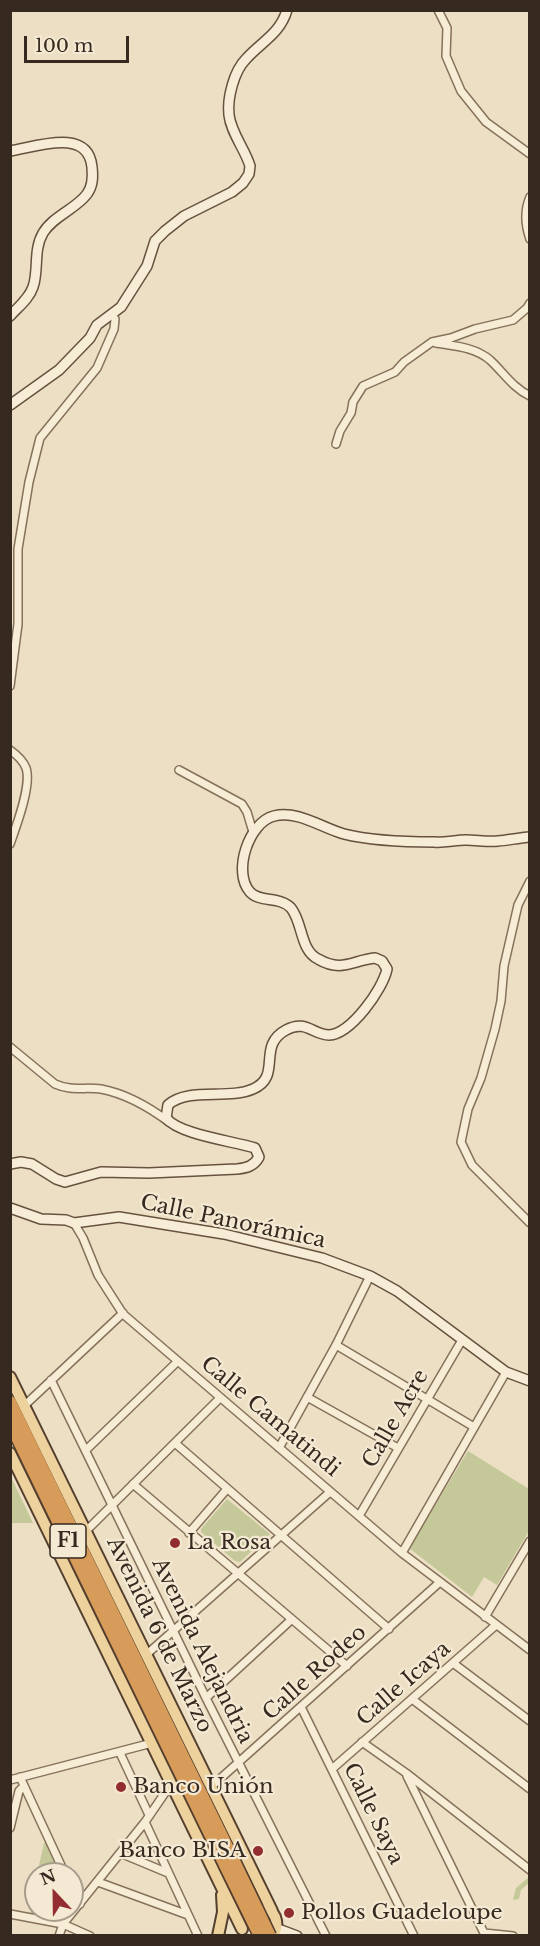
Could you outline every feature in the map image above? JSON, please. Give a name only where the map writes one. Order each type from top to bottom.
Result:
[{"type":"highway","name":"Avenida 6 de Marzo","points":[[10,1402],[230,1863],[260,1935]]},
{"type":"highway","name":"Avenida 6 de Marzo","points":[[10,1423],[230,1863],[276,1928]]},
{"type":"main road","name":"Avenida 6 de Marzo","points":[[10,1377],[212,1786],[276,1928]]},
{"type":"main road","points":[[10,1453],[152,1743],[242,1934]]},
{"type":"main road","points":[[220,1886],[223,1902],[221,1934]]},
{"type":"main road","points":[[242,1934],[242,1917],[251,1908],[263,1906],[276,1928]]},
{"type":"street","points":[[10,405],[59,370],[90,338],[97,325],[121,307],[147,266],[155,241],[165,231],[184,216],[232,192],[243,183],[249,174],[247,158],[234,133],[229,116],[229,99],[244,60],[282,25],[287,10]]},
{"type":"street","points":[[438,10],[447,28],[446,56],[461,91],[486,122],[530,154]]},
{"type":"street","points":[[10,151],[73,142],[85,149],[92,163],[93,173],[92,187],[86,195],[44,232],[36,258],[34,286],[27,298],[10,316]]},
{"type":"street","points":[[530,196],[527,204],[526,226],[530,239]]},
{"type":"street","points":[[336,444],[340,431],[351,413],[353,402],[363,386],[395,372],[404,362],[432,342],[513,320],[530,303]]},
{"type":"street","points":[[10,686],[18,624],[18,549],[29,482],[40,438],[97,368],[114,329],[115,319],[112,314]]},
{"type":"street","points":[[432,342],[468,348],[485,356],[521,391],[530,396]]},
{"type":"street","points":[[10,750],[22,761],[27,774],[27,785],[10,844]]},
{"type":"street","points":[[179,770],[242,804],[253,832]]},
{"type":"street","points":[[171,1124],[166,1118],[168,1105],[180,1097],[227,1094],[251,1090],[260,1085],[267,1077],[270,1067],[270,1047],[275,1038],[287,1029],[298,1026],[310,1027],[325,1035],[335,1034],[347,1026],[370,1004],[385,978],[387,969],[382,961],[375,958],[344,966],[329,964],[317,959],[309,951],[298,921],[290,908],[283,902],[258,898],[250,892],[243,881],[241,868],[253,832],[264,820],[276,815],[299,817],[342,834],[435,843],[530,837]]},
{"type":"street","points":[[530,881],[518,905],[504,966],[501,1001],[495,1029],[481,1078],[468,1109],[461,1142],[472,1165],[530,1223]]},
{"type":"street","points":[[10,1047],[55,1084],[63,1087],[99,1089],[118,1093],[150,1107],[171,1124],[198,1134],[255,1148],[259,1157],[252,1166],[237,1170],[101,1172],[65,1182],[33,1164],[21,1162],[10,1164]]},
{"type":"street","points":[[10,1208],[41,1219],[66,1220],[74,1223]]},
{"type":"street","name":"Calle Panorámica","points":[[74,1223],[119,1217],[224,1234],[322,1258],[370,1275],[420,1306],[506,1372],[530,1381]]},
{"type":"street","name":"Calle Camatindi","points":[[74,1223],[83,1238],[98,1275],[123,1313],[177,1362],[402,1552],[530,1650]]},
{"type":"street","points":[[279,1448],[336,1345],[370,1275]]},
{"type":"street","points":[[25,1405],[123,1313]]},
{"type":"street","name":"Calle Acre","points":[[359,1516],[462,1340]]},
{"type":"street","points":[[336,1345],[474,1427]]},
{"type":"street","points":[[86,1450],[177,1362]]},
{"type":"street","points":[[402,1552],[506,1372]]},
{"type":"street","name":"Avenida Alejandria","points":[[51,1380],[206,1698],[326,1935]]},
{"type":"street","points":[[307,1397],[398,1448]]},
{"type":"street","points":[[86,1531],[220,1398]]},
{"type":"street","points":[[175,1443],[389,1629]]},
{"type":"street","points":[[133,1484],[347,1666]]},
{"type":"street","points":[[189,1533],[227,1489]]},
{"type":"street","points":[[147,1654],[330,1492]]},
{"type":"street","points":[[485,1617],[530,1541]]},
{"type":"street","name":"Calle Rodeo","points":[[212,1786],[440,1582]]},
{"type":"street","points":[[206,1698],[291,1620]]},
{"type":"street","name":"Calle Icaya","points":[[332,1769],[496,1624]]},
{"type":"street","points":[[453,1663],[530,1721]]},
{"type":"street","points":[[412,1699],[530,1789]]},
{"type":"street","name":"Calle Saya","points":[[301,1707],[414,1935]]},
{"type":"street","points":[[362,1742],[406,1773],[530,1870]]},
{"type":"street","points":[[10,1780],[152,1743]]},
{"type":"street","points":[[120,1753],[168,1873],[198,1935]]},
{"type":"street","points":[[406,1773],[483,1934],[513,1935]]},
{"type":"street","points":[[20,1777],[59,1862]]},
{"type":"street","points":[[84,1899],[171,1784]]},
{"type":"street","points":[[10,1828],[20,1791],[24,1786]]},
{"type":"street","points":[[120,1853],[168,1873]]},
{"type":"street","points":[[98,1882],[188,1915]]},
{"type":"street","points":[[10,1914],[63,1924],[90,1935]]},
{"type":"street","points":[[59,1935],[63,1924]]},
{"type":"street","points":[[276,1928],[297,1935]]},
{"type":"green space","points":[[468,1451],[529,1489],[529,1531],[497,1585],[484,1577],[472,1597],[409,1548]]},
{"type":"green space","points":[[11,1477],[33,1523],[11,1523]]},
{"type":"green space","points":[[227,1499],[270,1534],[240,1562],[235,1561],[201,1532],[201,1529]]},
{"type":"green space","points":[[44,1843],[50,1843],[59,1862],[40,1862]]},
{"type":"green space","points":[[529,1877],[529,1883],[521,1890],[519,1899],[513,1900],[516,1888]]},
{"type":"place","name":"La Rosa","points":[[175,1543]]},
{"type":"place","name":"Banco Unión","points":[[121,1787]]},
{"type":"place","name":"Banco BISA","points":[[258,1851]]},
{"type":"place","name":"Pollos Guadeloupe","points":[[289,1913]]}]
